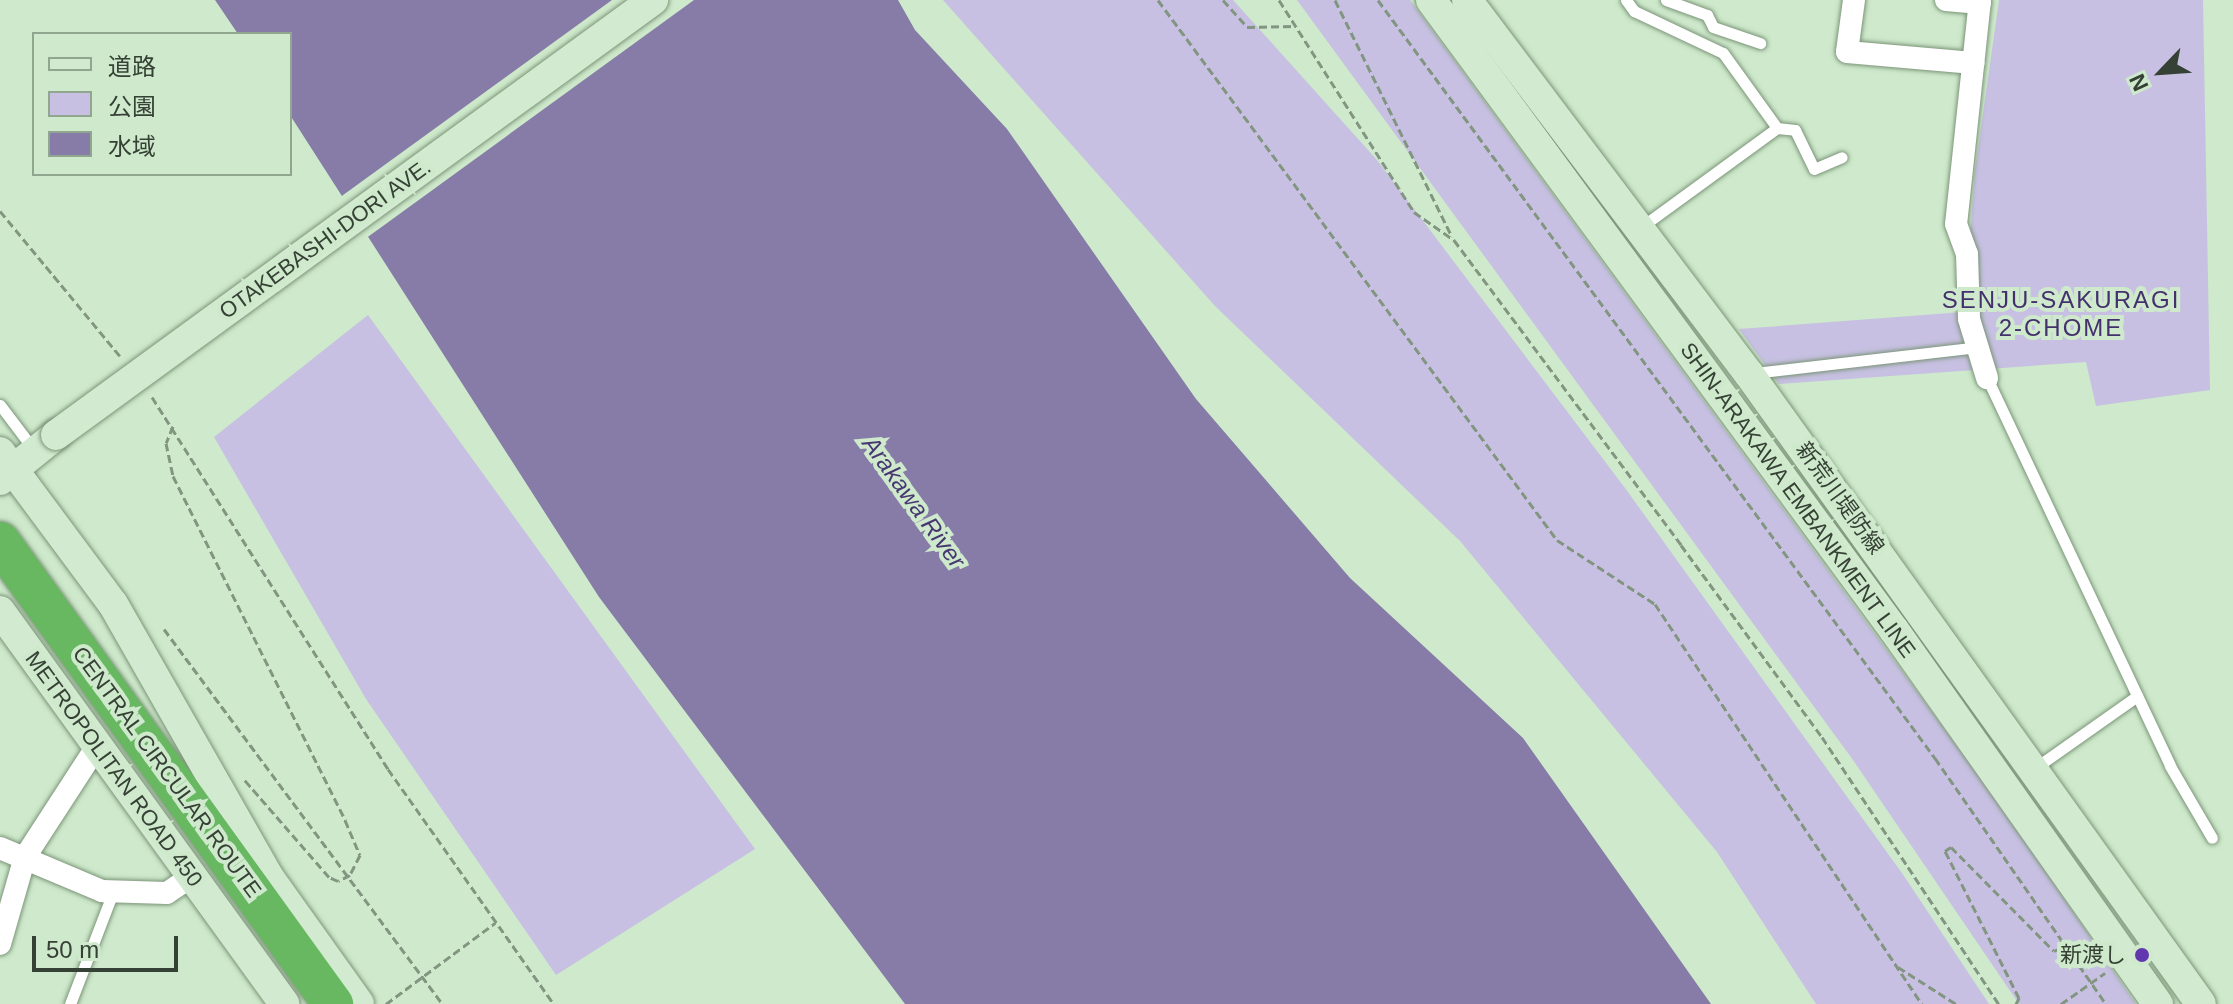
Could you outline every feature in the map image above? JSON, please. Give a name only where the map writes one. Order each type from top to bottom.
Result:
[{"type":"highway","name":"CENTRAL CIRCULAR ROUTE","points":[[0,542],[333,1004]]},
{"type":"highway","name":"CENTRAL CIRCULAR ROUTE","points":[[0,585],[299,1004]]},
{"type":"main road","name":"OTAKEBASHI-DORI AVE.","points":[[21,457],[653,0]]},
{"type":"main road","name":"SHIN-ARAKAWA EMBANKMENT LINE","points":[[1431,0],[1946,703],[2158,1004]]},
{"type":"main road","name":"新荒川堤防線","points":[[1478,5],[2035,768],[2201,1004]]},
{"type":"main road","points":[[21,457],[113,604],[270,879],[359,1004]]},
{"type":"main road","name":"METROPOLITAN ROAD 450","points":[[0,565],[318,1004]]},
{"type":"main road","name":"METROPOLITAN ROAD 450","points":[[0,611],[284,1004]]},
{"type":"street","points":[[1854,0],[1847,52],[1974,63]]},
{"type":"street","points":[[1946,0],[1980,2],[1956,224],[1967,254],[1969,319],[1987,378]]},
{"type":"street","points":[[0,944],[25,857],[97,746]]},
{"type":"street","points":[[0,848],[113,892],[167,893],[192,876]]},
{"type":"lane","points":[[1626,0],[1634,11],[1723,53],[1777,128]]},
{"type":"lane","points":[[1666,0],[1707,15],[1713,27],[1760,43]]},
{"type":"lane","points":[[1640,228],[1777,128],[1795,130],[1814,169],[1842,157]]},
{"type":"lane","points":[[1749,374],[1978,347]]},
{"type":"lane","points":[[1987,378],[2137,696],[2212,838]]},
{"type":"lane","points":[[0,405],[21,457]]},
{"type":"lane","points":[[2035,768],[2137,696]]},
{"type":"lane","points":[[70,1004],[113,892]]},
{"type":"path","points":[[1158,0],[1557,540],[1655,604],[1922,1004]]},
{"type":"path","points":[[1223,0],[1247,27],[1296,26]]},
{"type":"path","points":[[1279,0],[1414,212],[1454,240]]},
{"type":"path","points":[[1335,0],[1454,240],[1822,737],[1999,1004]]},
{"type":"path","points":[[1378,0],[2067,945],[2106,1004]]},
{"type":"path","points":[[0,211],[128,366]]},
{"type":"path","points":[[147,391],[173,426],[388,769],[554,1004]]},
{"type":"path","points":[[173,426],[166,443],[173,476],[345,820],[360,855],[350,875],[338,881],[329,877],[236,770]]},
{"type":"path","points":[[164,629],[443,1004]]},
{"type":"path","points":[[2016,1004],[2019,998],[1945,851],[1951,847],[2054,951],[2067,945]]},
{"type":"path","points":[[386,1004],[495,923]]},
{"type":"path","points":[[1895,965],[1956,1004]]},
{"type":"path","points":[[2061,1004],[2109,970]]},
{"type":"green space","points":[[943,0],[1233,0],[1377,160],[1625,488],[1904,876],[1989,1004],[1816,1004],[1717,852],[1460,541],[1215,306]]},
{"type":"green space","points":[[1297,0],[1410,0],[1998,802],[2136,1004],[2019,1004],[1853,760]]},
{"type":"green space","points":[[1999,0],[2203,0],[2210,390],[2096,406],[2086,362],[1779,384],[1739,329],[1976,311],[1970,235],[1975,171]]},
{"type":"green space","points":[[368,315],[755,849],[556,975],[366,699],[214,437]]},
{"type":"water","name":"Arakawa River","points":[[215,0],[898,0],[915,30],[1007,129],[1196,399],[1350,578],[1523,738],[1711,1004],[905,1004],[599,597],[292,118],[292,32],[237,32]]},
{"type":"pier","points":[[612,0],[694,0],[365,239],[339,198]]},
{"type":"place","name":"新渡し","points":[[2142,955]]},
{"type":"district","name":"SENJU-SAKURAGI 2-CHOME","points":[[2061,314]]}]
